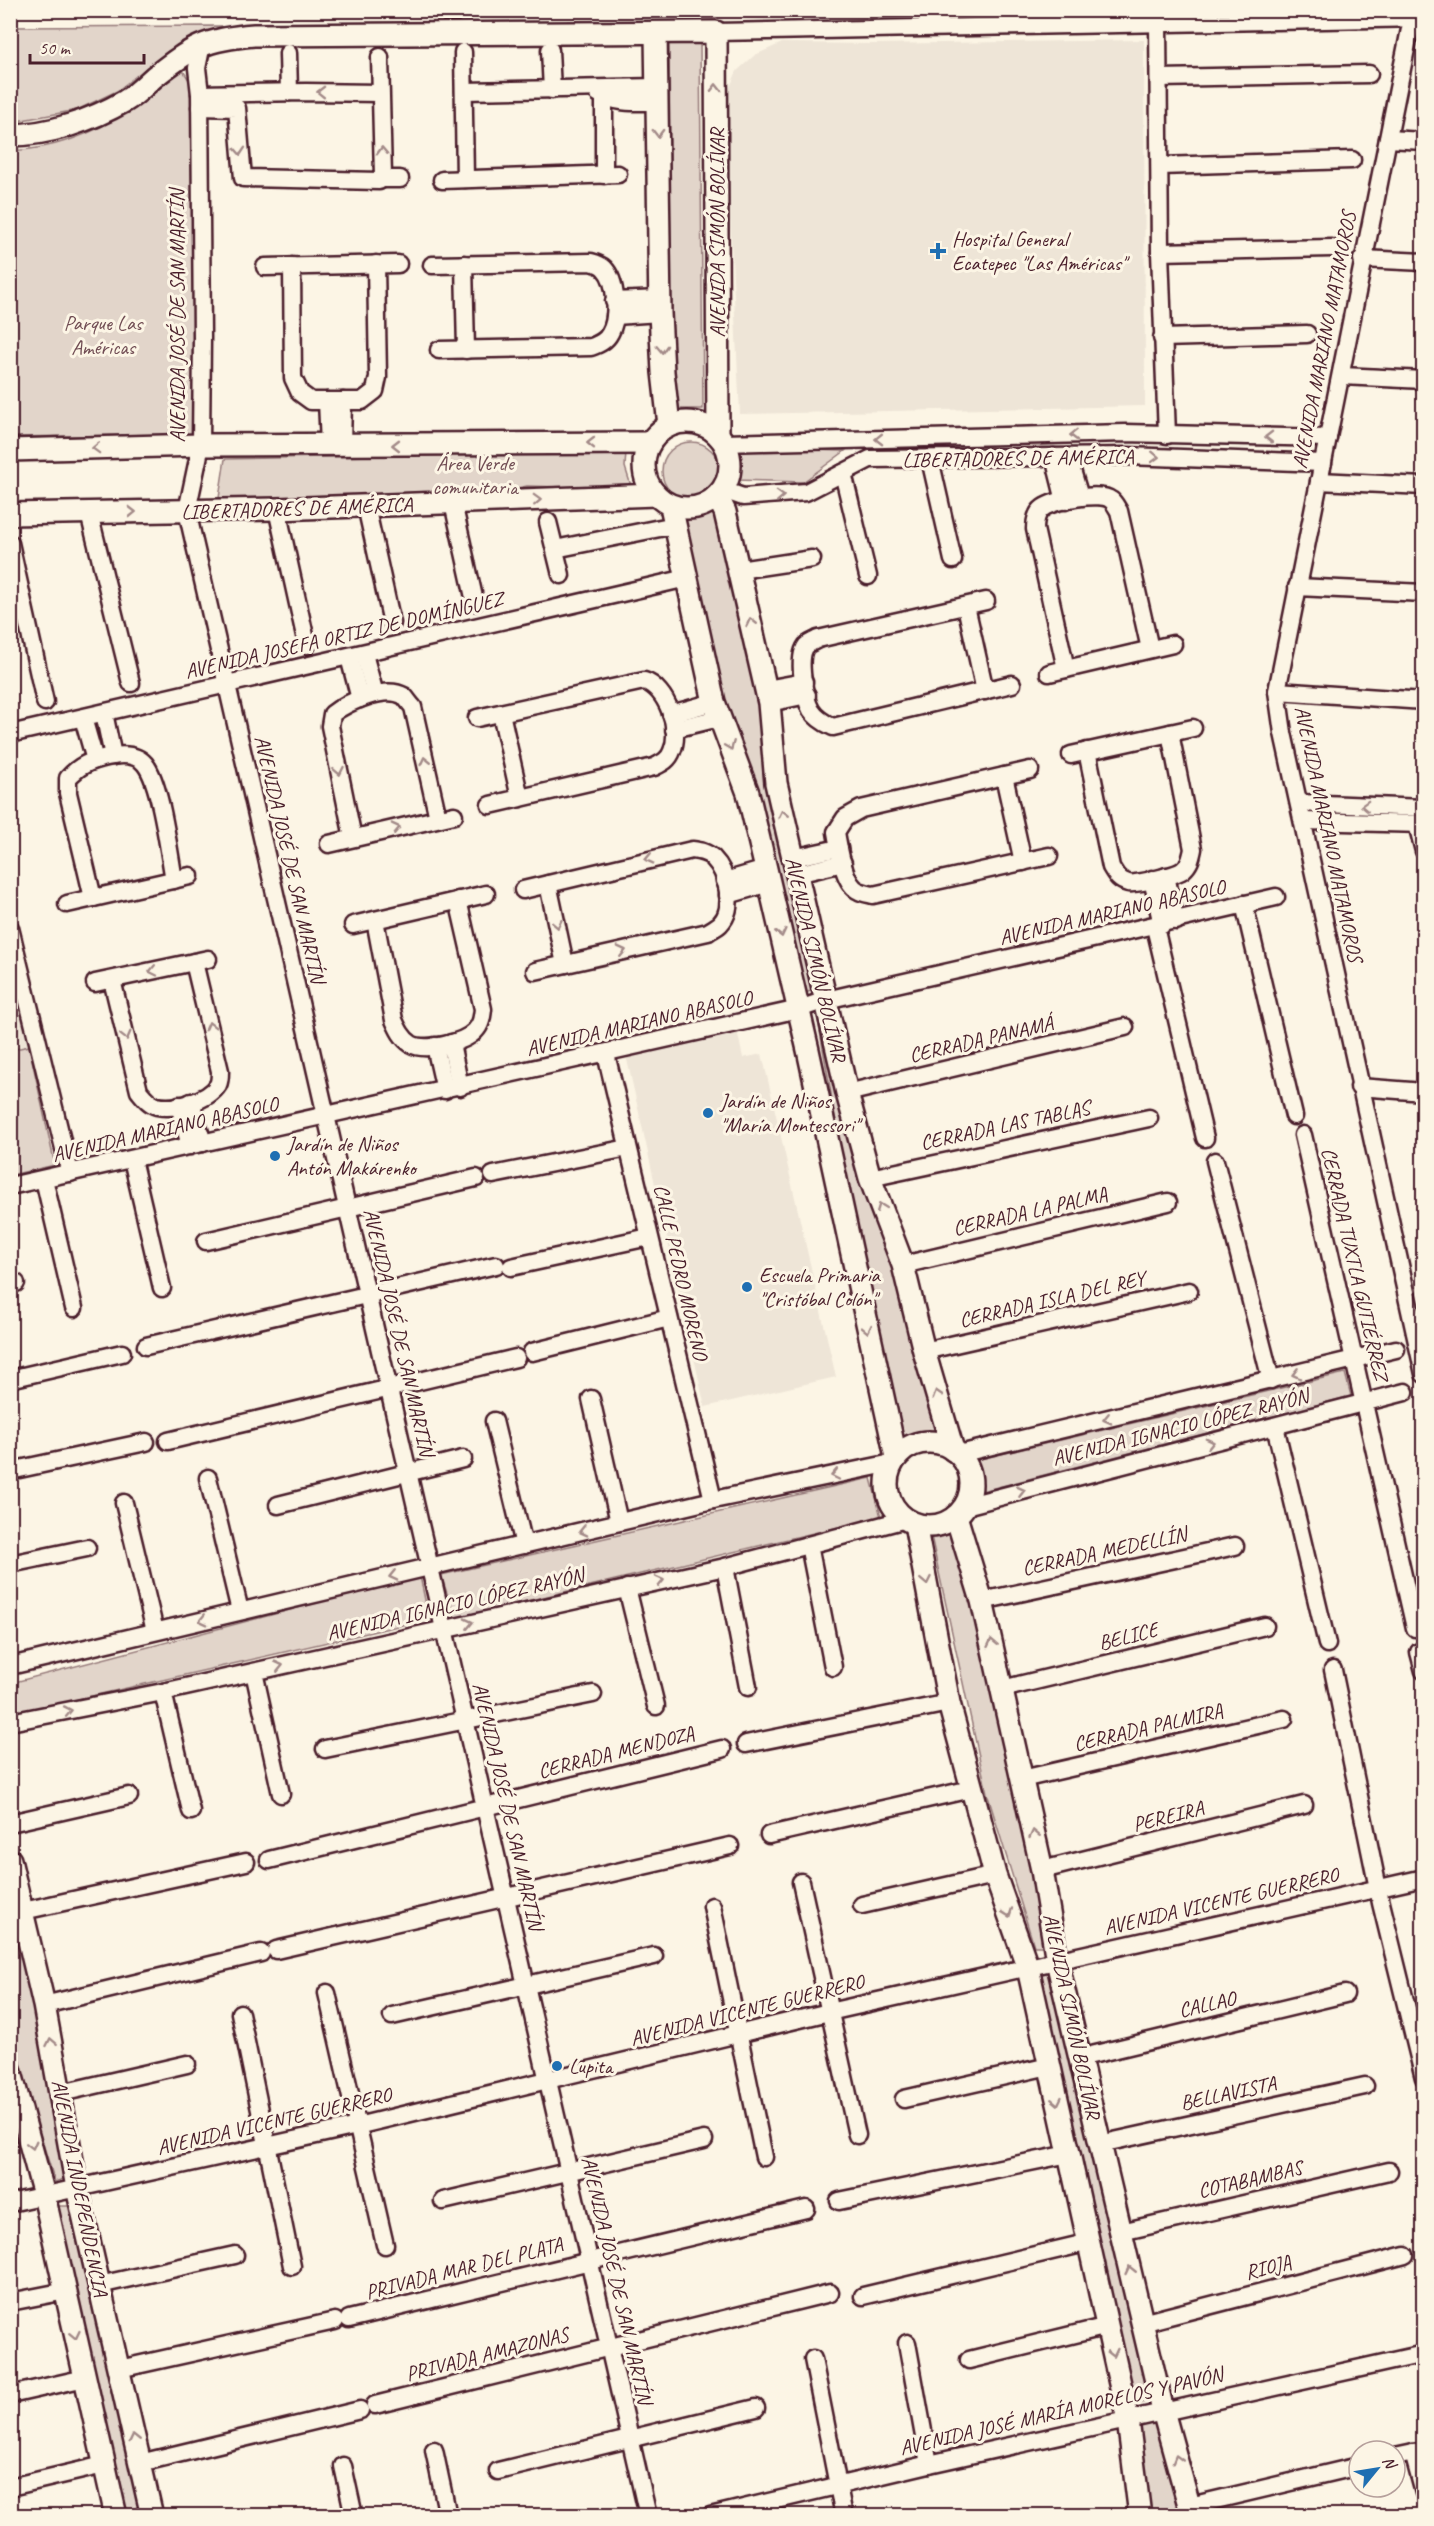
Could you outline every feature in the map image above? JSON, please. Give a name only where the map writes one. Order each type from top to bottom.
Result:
[{"type":"main road","points":[[10,135],[57,128],[99,113],[126,100],[179,58],[202,44],[220,38],[254,35],[716,32]]},
{"type":"main road","name":"AVENIDA SIMÓN BOLÍVAR","points":[[716,32],[721,439]]},
{"type":"main road","points":[[656,33],[660,306],[663,372],[669,425]]},
{"type":"main road","points":[[690,422],[705,426],[721,439],[730,467],[720,493],[695,508],[667,508],[648,483],[644,470],[645,456],[650,443],[669,425],[690,422]]},
{"type":"main road","points":[[10,450],[201,445],[650,443]]},
{"type":"main road","name":"AVENIDA SIMÓN BOLÍVAR","points":[[720,493],[768,696],[776,783],[847,1093],[870,1178],[903,1265],[924,1351],[956,1452]]},
{"type":"main road","name":"LIBERTADORES DE AMÉRICA","points":[[10,514],[453,503],[667,508]]},
{"type":"main road","name":"AVENIDA SIMÓN BOLÍVAR","points":[[667,508],[687,578],[716,710],[748,793],[799,1009],[894,1460]]},
{"type":"main road","points":[[930,1441],[942,1444],[956,1452],[966,1463],[971,1484],[960,1511],[943,1523],[929,1526],[911,1522],[897,1511],[888,1494],[888,1475],[894,1460],[905,1448],[930,1441]]},
{"type":"main road","name":"AVENIDA SIMÓN BOLÍVAR","points":[[960,1511],[1042,1870],[1057,1961],[1079,2058],[1163,2411],[1191,2511]]},
{"type":"main road","name":"AVENIDA SIMÓN BOLÍVAR","points":[[911,1522],[949,1703],[971,1789],[995,1875],[1028,1968],[1128,2420],[1140,2516]]},
{"type":"main road","name":"AVENIDA INDEPENDENCIA","points":[[10,1860],[45,2005],[77,2188],[152,2516]]},
{"type":"main road","name":"AVENIDA INDEPENDENCIA","points":[[10,2068],[15,2100],[44,2195],[116,2516]]},
{"type":"street","points":[[716,32],[1418,18]]},
{"type":"street","name":"AVENIDA MARIANO MATAMOROS","points":[[1418,18],[1362,259],[1342,376],[1277,691],[1283,733],[1359,1087],[1424,1374]]},
{"type":"street","points":[[1158,23],[1160,252],[1167,435]]},
{"type":"street","name":"AVENIDA JOSÉ DE SAN MARTÍN","points":[[202,44],[197,68],[200,100],[201,445],[187,511],[648,2516]]},
{"type":"street","points":[[550,51],[552,90]]},
{"type":"street","points":[[463,52],[465,179]]},
{"type":"street","points":[[288,53],[289,92]]},
{"type":"street","points":[[380,57],[382,179]]},
{"type":"street","points":[[1159,78],[1369,74]]},
{"type":"street","points":[[464,91],[552,90],[657,95]]},
{"type":"street","points":[[200,100],[289,92],[380,93]]},
{"type":"street","points":[[442,180],[611,175],[600,92]]},
{"type":"street","points":[[200,100],[237,108],[243,178],[400,180]]},
{"type":"street","points":[[1388,140],[1424,141]]},
{"type":"street","points":[[1160,166],[1352,160]]},
{"type":"street","points":[[1160,252],[1332,248]]},
{"type":"street","points":[[1362,259],[1424,262]]},
{"type":"street","points":[[432,265],[591,262],[604,267],[612,281],[615,309],[611,332],[603,343],[591,347],[439,350]]},
{"type":"street","points":[[292,266],[293,378],[300,393],[311,401],[362,401],[375,391],[378,377],[376,264]]},
{"type":"street","points":[[265,267],[398,264]]},
{"type":"street","points":[[464,264],[466,350]]},
{"type":"street","points":[[615,309],[660,306]]},
{"type":"street","points":[[1162,338],[1307,334]]},
{"type":"street","points":[[1342,376],[1424,380]]},
{"type":"street","points":[[335,401],[335,445]]},
{"type":"street","name":"LIBERTADORES DE AMÉRICA","points":[[721,439],[1125,433],[1328,438]]},
{"type":"street","name":"LIBERTADORES DE AMÉRICA","points":[[720,493],[743,497],[806,492],[870,459],[1127,456],[1323,463]]},
{"type":"street","points":[[1061,457],[1072,499]]},
{"type":"street","points":[[930,459],[953,560]]},
{"type":"street","points":[[843,473],[868,576]]},
{"type":"street","points":[[1319,481],[1424,486]]},
{"type":"street","points":[[1066,669],[1035,529],[1036,517],[1044,507],[1072,499],[1099,495],[1111,499],[1119,511],[1150,649]]},
{"type":"street","points":[[453,503],[474,602]]},
{"type":"street","points":[[366,506],[392,623]]},
{"type":"street","points":[[555,549],[667,508]]},
{"type":"street","points":[[277,509],[307,645]]},
{"type":"street","points":[[89,513],[131,683]]},
{"type":"street","points":[[548,522],[561,575]]},
{"type":"street","points":[[10,543],[45,702]]},
{"type":"street","points":[[739,570],[812,559]]},
{"type":"street","name":"AVENIDA JOSEFA ORTIZ DE DOMÍNGUEZ","points":[[10,734],[227,686],[687,578]]},
{"type":"street","points":[[1297,587],[1424,593]]},
{"type":"street","points":[[986,601],[818,639],[807,646],[801,659],[811,710],[822,722],[833,727],[1012,684]]},
{"type":"street","points":[[966,606],[984,691]]},
{"type":"street","points":[[1049,673],[1173,644]]},
{"type":"street","points":[[356,656],[367,697]]},
{"type":"street","points":[[477,718],[644,681],[659,689],[664,696],[672,721],[673,751],[667,760],[654,767],[490,805]]},
{"type":"street","points":[[768,696],[805,688]]},
{"type":"street","points":[[1277,691],[1424,701]]},
{"type":"street","points":[[329,844],[446,817],[413,707],[404,696],[392,692],[343,705],[332,714],[330,726],[353,838]]},
{"type":"street","points":[[672,721],[716,710]]},
{"type":"street","points":[[104,713],[113,756]]},
{"type":"street","points":[[501,713],[520,798]]},
{"type":"street","points":[[83,718],[95,760]]},
{"type":"street","points":[[1170,733],[1193,849],[1190,863],[1181,872],[1130,884],[1118,878],[1111,867],[1079,753],[1170,733],[1193,728]]},
{"type":"street","points":[[67,904],[182,878],[154,779],[145,763],[132,754],[95,760],[79,766],[68,778],[68,792],[93,898]]},
{"type":"street","points":[[1030,770],[861,809],[845,818],[836,832],[841,856],[849,882],[857,891],[873,895],[1049,856]]},
{"type":"street","points":[[1004,776],[1023,862]]},
{"type":"street","points":[[1299,803],[1424,808]]},
{"type":"street","points":[[1303,820],[1420,824],[1424,851]]},
{"type":"street","points":[[523,890],[692,849],[706,853],[713,858],[726,888],[725,917],[721,924],[708,932],[535,971]]},
{"type":"street","points":[[795,866],[841,856]]},
{"type":"street","points":[[726,888],[767,876]]},
{"type":"street","points":[[1159,878],[1164,924],[1205,1138]]},
{"type":"street","points":[[548,884],[565,964]]},
{"type":"street","points":[[353,925],[486,894]]},
{"type":"street","name":"AVENIDA MARIANO ABASOLO","points":[[10,1186],[606,1054],[799,1009],[825,1000],[1275,897]]},
{"type":"street","points":[[375,920],[394,1020],[401,1035],[412,1045],[443,1044],[470,1036],[481,1022],[483,1009],[458,900]]},
{"type":"street","points":[[1244,904],[1294,1116]]},
{"type":"street","points":[[10,928],[70,1173]]},
{"type":"street","points":[[95,983],[201,960],[220,1071],[219,1083],[210,1094],[185,1104],[156,1106],[146,1101],[139,1091],[112,980]]},
{"type":"street","name":"CERRADA PANAMÁ","points":[[847,1093],[1125,1027]]},
{"type":"street","points":[[443,1044],[453,1088]]},
{"type":"street","name":"CALLE PEDRO MORENO","points":[[606,1054],[713,1500]]},
{"type":"street","points":[[1359,1087],[1424,1092]]},
{"type":"street","points":[[185,1104],[196,1145]]},
{"type":"street","name":"CERRADA LAS TABLAS","points":[[870,1178],[1149,1118]]},
{"type":"street","name":"CERRADA TUXTLA GUTIÉRREZ","points":[[1303,1135],[1416,1628]]},
{"type":"street","points":[[493,1175],[628,1148]]},
{"type":"street","points":[[132,1159],[162,1288]]},
{"type":"street","points":[[1215,1161],[1271,1380]]},
{"type":"street","points":[[206,1241],[476,1178]]},
{"type":"street","points":[[44,1179],[74,1308]]},
{"type":"street","name":"CERRADA LA PALMA","points":[[903,1265],[1168,1202]]},
{"type":"street","points":[[146,1346],[504,1266],[649,1237]]},
{"type":"street","name":"CERRADA ISLA DEL REY","points":[[924,1351],[1189,1291]]},
{"type":"street","points":[[532,1352],[669,1318]]},
{"type":"street","name":"AVENIDA IGNACIO LÓPEZ RAYÓN","points":[[956,1452],[1396,1349]]},
{"type":"street","points":[[10,1379],[122,1353]]},
{"type":"street","points":[[168,1441],[516,1358]]},
{"type":"street","name":"AVENIDA IGNACIO LÓPEZ RAYÓN","points":[[960,1511],[1406,1392]]},
{"type":"street","points":[[591,1399],[620,1522]]},
{"type":"street","points":[[494,1421],[524,1545]]},
{"type":"street","points":[[1275,1426],[1327,1644]]},
{"type":"street","points":[[10,1471],[146,1442]]},
{"type":"street","points":[[278,1505],[463,1459]]},
{"type":"street","name":"AVENIDA IGNACIO LÓPEZ RAYÓN","points":[[10,1666],[713,1500],[894,1460]]},
{"type":"street","points":[[208,1478],[240,1611]]},
{"type":"street","points":[[124,1503],[155,1631]]},
{"type":"street","name":"AVENIDA IGNACIO LÓPEZ RAYÓN","points":[[10,1722],[164,1692],[725,1567],[911,1522]]},
{"type":"street","points":[[809,1545],[833,1667]]},
{"type":"street","name":"CERRADA MEDELLÍN","points":[[982,1601],[1235,1546]]},
{"type":"street","points":[[10,1564],[87,1548]]},
{"type":"street","points":[[725,1567],[748,1687]]},
{"type":"street","points":[[627,1588],[656,1706]]},
{"type":"street","name":"BELICE","points":[[1002,1689],[1265,1626]]},
{"type":"street","points":[[1419,1652],[1424,1671]]},
{"type":"street","points":[[1333,1670],[1378,1888],[1424,2078]]},
{"type":"street","points":[[254,1672],[281,1794]]},
{"type":"street","points":[[164,1692],[191,1811]]},
{"type":"street","points":[[325,1749],[593,1694]]},
{"type":"street","points":[[746,1744],[949,1703]]},
{"type":"street","name":"CERRADA PALMIRA","points":[[1022,1779],[1284,1719]]},
{"type":"street","name":"CERRADA MENDOZA","points":[[269,1860],[722,1749]]},
{"type":"street","points":[[769,1835],[971,1789]]},
{"type":"street","points":[[10,1823],[129,1796]]},
{"type":"street","name":"PEREIRA","points":[[1042,1870],[1304,1805]]},
{"type":"street","points":[[45,2005],[730,1846]]},
{"type":"street","points":[[22,1911],[246,1862]]},
{"type":"street","points":[[862,1905],[995,1875]]},
{"type":"street","name":"AVENIDA VICENTE GUERRERO","points":[[10,2203],[357,2126],[830,2012],[1424,1878]]},
{"type":"street","points":[[801,1882],[857,2135]]},
{"type":"street","points":[[712,1905],[764,2157]]},
{"type":"street","points":[[392,2016],[654,1956]]},
{"type":"street","points":[[327,1993],[386,2245]]},
{"type":"street","name":"CALLAO","points":[[1079,2058],[1346,1994]]},
{"type":"street","points":[[240,2013],[292,2266]]},
{"type":"street","points":[[61,2093],[187,2064]]},
{"type":"street","points":[[904,2099],[1049,2066]]},
{"type":"street","name":"BELLAVISTA","points":[[1100,2144],[1365,2086]]},
{"type":"street","points":[[443,2201],[704,2140]]},
{"type":"street","points":[[840,2201],[1069,2154]]},
{"type":"street","name":"COTABAMBAS","points":[[1121,2232],[1389,2170]]},
{"type":"street","name":"PRIVADA MAR DEL PLATA","points":[[118,2369],[342,2320],[806,2209]]},
{"type":"street","points":[[863,2296],[1089,2242]]},
{"type":"street","points":[[99,2285],[235,2255]]},
{"type":"street","name":"RIOJA","points":[[1142,2323],[1405,2255]]},
{"type":"street","points":[[10,2302],[66,2291]]},
{"type":"street","name":"PRIVADA AMAZONAS","points":[[140,2463],[830,2293]]},
{"type":"street","points":[[969,2360],[1108,2326]]},
{"type":"street","points":[[906,2343],[929,2464]]},
{"type":"street","name":"AVENIDA JOSÉ MARÍA MORELOS Y PAVÓN","points":[[710,2516],[929,2464],[1424,2354]]},
{"type":"street","points":[[813,2359],[844,2516]]},
{"type":"street","points":[[10,2395],[85,2378]]},
{"type":"street","points":[[498,2471],[756,2408]]},
{"type":"street","points":[[434,2450],[448,2516]]},
{"type":"street","points":[[1418,2452],[1424,2493]]},
{"type":"street","points":[[10,2487],[104,2465]]},
{"type":"street","points":[[343,2466],[354,2516]]},
{"type":"street","points":[[1191,2511],[1347,2469]]},
{"type":"shaded area","name":"Hospital General Ecatepec \"Las Américas\"","points":[[1144,40],[1145,406],[740,414],[724,101],[737,71],[755,55],[782,43]]},
{"type":"shaded area","points":[[10,964],[29,1046],[11,1050],[10,1050]]},
{"type":"shaded area","name":"Escuela Primaria \"Cristóbal Colón\"","points":[[737,1030],[743,1058],[762,1054],[836,1377],[705,1407],[626,1055]]},
{"type":"green space","points":[[222,26],[168,51],[117,91],[77,110],[11,122],[11,27]]},
{"type":"green space","points":[[669,42],[700,42],[703,409],[672,409]]},
{"type":"green space","name":"Parque Las Américas","points":[[179,72],[184,72],[191,83],[196,434],[11,437],[10,151],[56,144],[101,127],[127,111],[158,85]]},
{"type":"green space","points":[[691,442],[702,444],[715,455],[720,471],[718,482],[707,495],[691,500],[680,498],[667,487],[662,471],[664,460],[675,447]]},
{"type":"green space","points":[[733,448],[845,451],[803,482],[736,480]]},
{"type":"green space","name":"Área Verde comunitaria","points":[[626,451],[625,467],[632,489],[527,486],[475,497],[219,498],[225,459]]},
{"type":"green space","points":[[716,510],[760,703],[765,785],[814,990],[805,993],[720,693],[683,521]]},
{"type":"green space","points":[[827,1012],[939,1435],[919,1436],[901,1444],[869,1307],[817,1015]]},
{"type":"green space","points":[[29,1046],[55,1165],[11,1175],[11,1050]]},
{"type":"green space","points":[[1345,1373],[1351,1396],[982,1491],[976,1460]]},
{"type":"green space","points":[[871,1478],[881,1517],[455,1618],[441,1575]]},
{"type":"green space","points":[[959,1525],[1033,1866],[1044,1946],[1034,1946],[987,1793],[931,1536]]},
{"type":"green space","points":[[420,1576],[429,1619],[13,1714],[11,1709],[11,1683]]},
{"type":"green space","points":[[10,1905],[54,2095],[63,2179],[55,2182],[11,2042]]},
{"type":"green space","points":[[1051,1967],[1126,2302],[1153,2399],[1133,2406],[1041,1972]]},
{"type":"green space","points":[[55,2206],[70,2206],[144,2515],[125,2515]]},
{"type":"green space","points":[[1158,2421],[1188,2515],[1151,2515],[1139,2425]]},
{"type":"place","name":"Hospital General Ecatepec \"Las Américas\"","points":[[938,251]]},
{"type":"place","name":"Jardín de Niños \"María Montessori\"","points":[[708,1113]]},
{"type":"place","name":"Jardín de Niños Antón Makárenko","points":[[275,1156]]},
{"type":"place","name":"Escuela Primaria \"Cristóbal Colón\"","points":[[747,1287]]},
{"type":"place","name":"Lupita","points":[[557,2066]]}]
